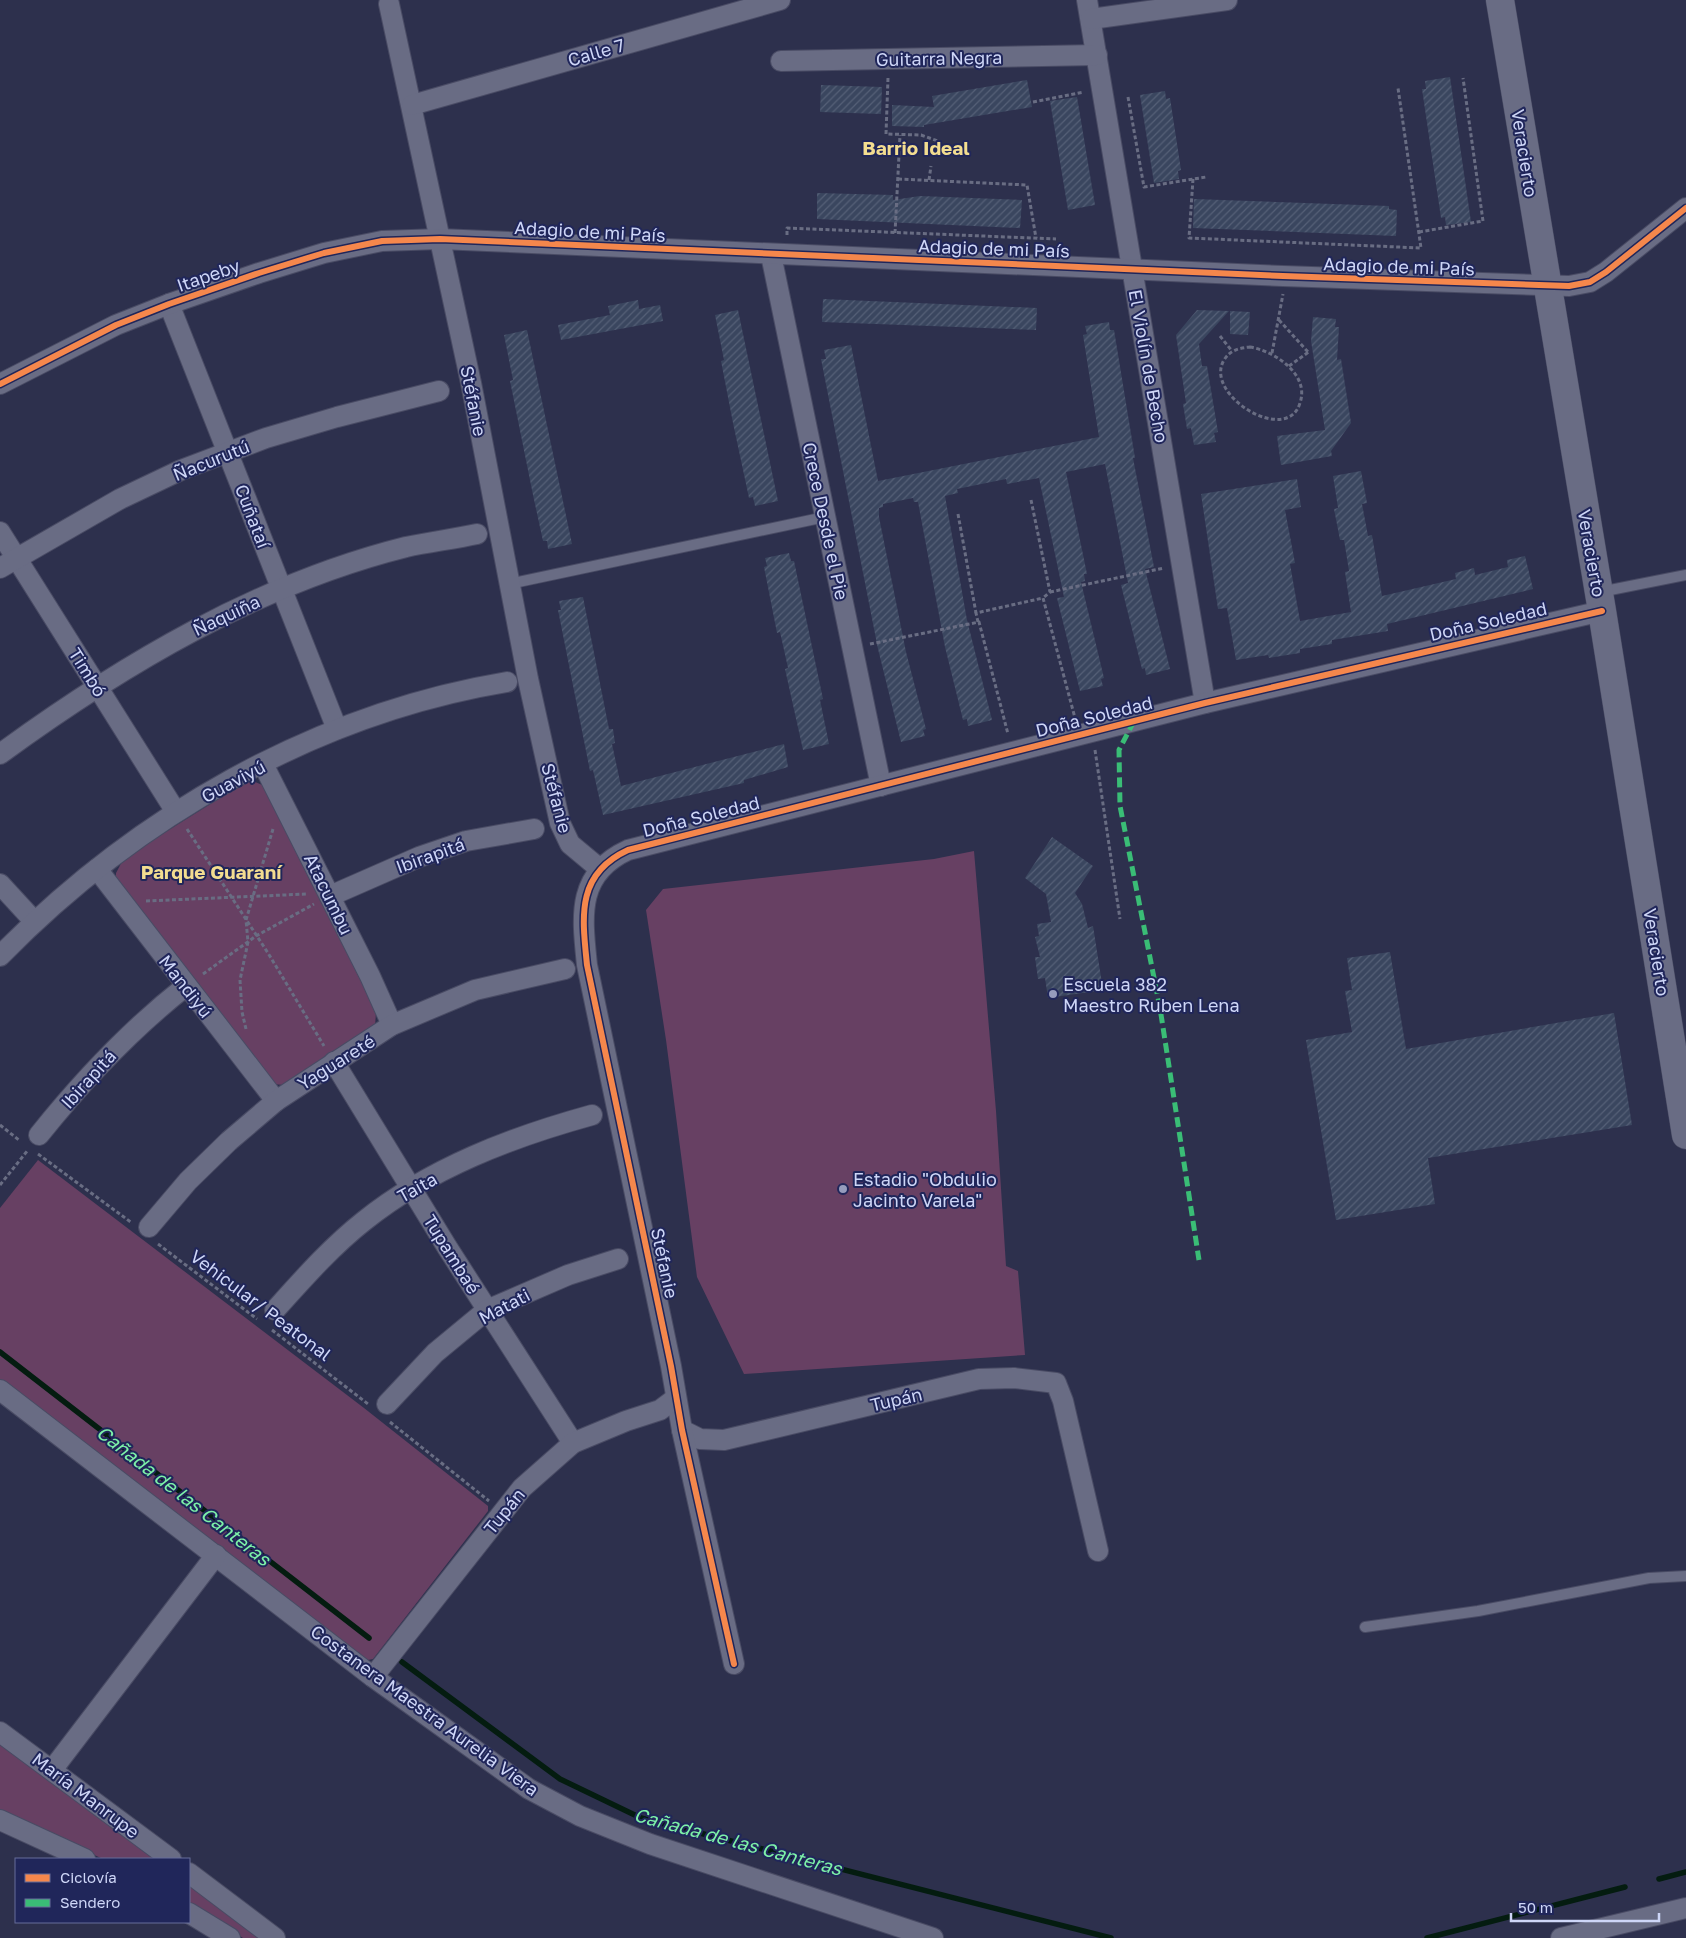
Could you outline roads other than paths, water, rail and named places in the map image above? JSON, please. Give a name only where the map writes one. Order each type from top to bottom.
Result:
[{"type":"street","name":"Calle 7","points":[[412,105],[780,0]]},
{"type":"street","points":[[1089,10],[1228,0]]},
{"type":"street","name":"Veracierto","points":[[1500,0],[1601,601],[1686,1135]]},
{"type":"street","name":"Stéfanie","points":[[389,4],[471,383],[509,584],[560,823],[570,844],[600,869],[588,889],[584,909],[587,964],[682,1430],[734,1664]]},
{"type":"street","name":"El Violín de Becho","points":[[1089,10],[1205,703]]},
{"type":"street","name":"Guitarra Negra","points":[[780,62],[1097,55]]},
{"type":"street","name":"Adagio de mi País","points":[[440,239],[1547,287],[1569,286],[1590,282],[1606,272],[1686,208]]},
{"type":"street","name":"Itapeby","points":[[0,384],[116,325],[169,304],[324,253],[382,241],[440,239]]},
{"type":"street","name":"Crece Desde el Pie","points":[[779,255],[825,517],[881,786]]},
{"type":"street","name":"Cuñataí","points":[[169,304],[337,729]]},
{"type":"street","name":"Ñacurutú","points":[[8,562],[120,499],[181,470],[229,452],[337,417],[439,391]]},
{"type":"street","name":"Timbó","points":[[0,532],[8,562],[98,688],[176,812]]},
{"type":"street","name":"Ñaquiña","points":[[0,754],[98,688],[179,637],[282,589],[343,566],[406,547],[477,534]]},
{"type":"street","name":"Doña Soledad","points":[[600,869],[612,858],[628,850],[1601,601]]},
{"type":"street","name":"Guaviyú","points":[[0,956],[34,921],[97,869],[176,812],[263,764],[337,729],[426,701],[479,687],[507,682]]},
{"type":"street","name":"Atacumbu","points":[[263,764],[330,896],[392,1025]]},
{"type":"street","name":"Ibirapitá","points":[[330,896],[419,857],[466,841],[534,830]]},
{"type":"street","name":"Mandiyú","points":[[97,869],[276,1101]]},
{"type":"street","points":[[0,884],[34,921]]},
{"type":"street","name":"Yaguareté","points":[[146,1232],[209,1161],[276,1101],[392,1025],[475,990],[565,969]]},
{"type":"street","name":"Ibirapitá","points":[[30,1142],[96,1067],[157,1009],[186,986]]},
{"type":"street","name":"Tupambaé","points":[[334,1062],[411,1189],[573,1443]]},
{"type":"street","name":"Taita","points":[[269,1317],[318,1263],[371,1216],[411,1189],[486,1150],[516,1138],[592,1115]]},
{"type":"street","name":"Matati","points":[[382,1410],[435,1353],[487,1310],[568,1275],[618,1259]]},
{"type":"street","name":"Tupán","points":[[682,1430],[700,1439],[724,1440],[979,1379],[1014,1378],[1056,1383],[1063,1401],[1098,1551]]},
{"type":"street","name":"Costanera Maestra Aurelia Viera","points":[[0,1390],[373,1677],[529,1789],[580,1816],[650,1844],[934,1938]]},
{"type":"street","name":"Tupán","points":[[373,1677],[522,1488],[573,1443],[626,1421],[660,1410],[676,1398]]},
{"type":"street","points":[[52,1770],[216,1555]]},
{"type":"street","name":"María Manrupe","points":[[0,1732],[170,1858]]},
{"type":"street","points":[[0,1820],[83,1858]]},
{"type":"street","points":[[190,1874],[275,1938]]},
{"type":"street","points":[[1561,1938],[1686,1908]]},
{"type":"street","points":[[190,1913],[230,1938]]},
{"type":"lane","points":[[509,584],[825,517]]},
{"type":"lane","points":[[1601,601],[1686,575]]},
{"type":"lane","points":[[1364,1627],[1478,1611],[1649,1578],[1686,1576]]},
{"type":"waterway","name":"Cañada de las Canteras","points":[[0,1352],[369,1638]]},
{"type":"waterway","name":"Cañada de las Canteras","points":[[402,1662],[560,1779],[641,1818],[1111,1938]]},
{"type":"waterway","name":"Cañada de las Canteras","points":[[1659,1879],[1686,1872]]},
{"type":"waterway","name":"Cañada de las Canteras","points":[[1427,1938],[1625,1887]]},
{"type":"place","name":"Escuela 382 Maestro Ruben Lena","points":[[1053,994]]},
{"type":"place","name":"Estadio \"Obdulio Jacinto Varela\"","points":[[843,1189]]},
{"type":"district","name":"Barrio Ideal","points":[[916,147]]},
{"type":"district","name":"Parque Guaraní","points":[[211,871]]}]
